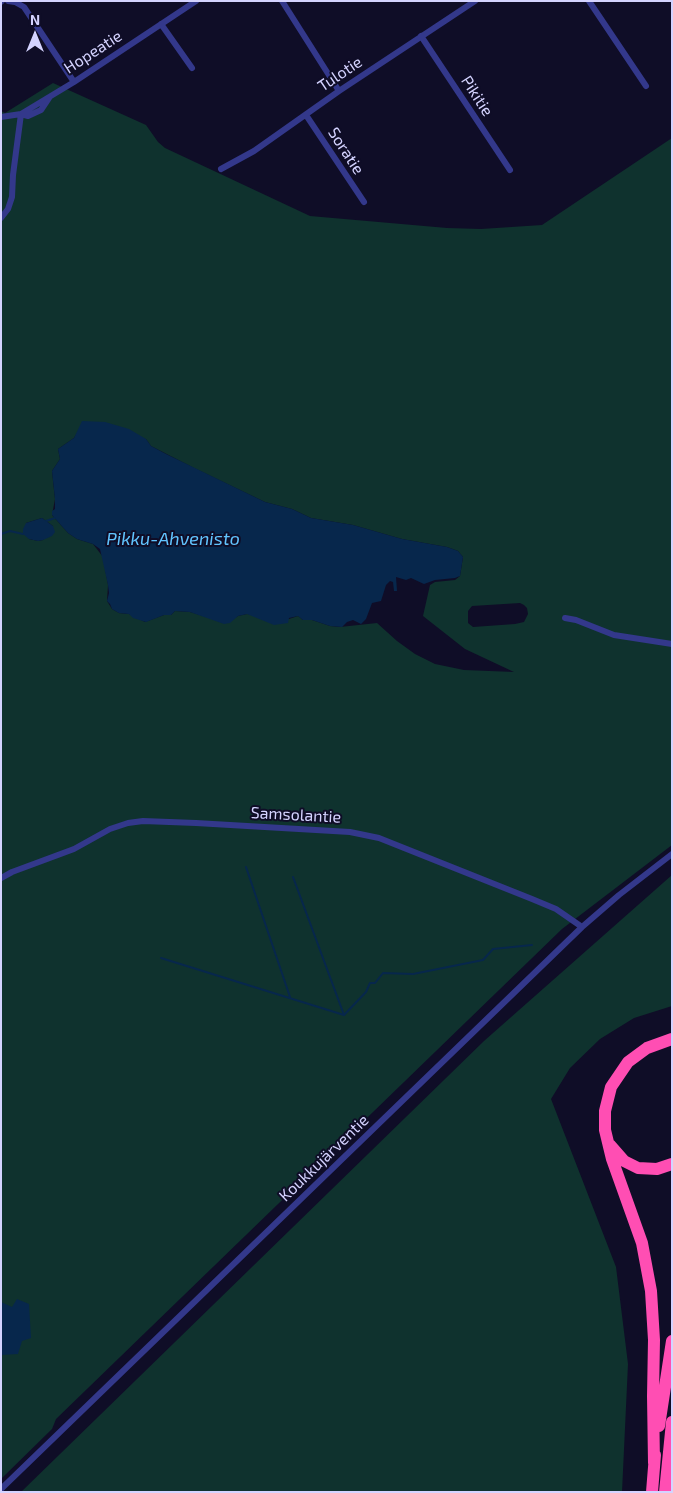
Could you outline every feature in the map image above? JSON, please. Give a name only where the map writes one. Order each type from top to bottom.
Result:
[{"type":"highway","points":[[654,1463],[654,1340],[651,1291],[642,1243],[607,1141],[605,1111],[608,1095],[614,1080],[628,1062],[654,1045],[672,1039]]},
{"type":"highway","points":[[607,1141],[624,1161],[638,1168],[657,1169],[672,1164]]},
{"type":"highway","points":[[652,1492],[654,1463],[672,1341]]},
{"type":"highway","points":[[665,1492],[672,1422]]},
{"type":"street","points":[[8,1],[15,2],[24,7],[74,82]]},
{"type":"street","name":"Hopeatie","points":[[21,114],[28,116],[41,110],[50,96],[196,1]]},
{"type":"street","points":[[282,1],[339,91]]},
{"type":"street","name":"Tulotie","points":[[220,169],[254,151],[339,91],[475,1]]},
{"type":"street","points":[[589,1],[646,86]]},
{"type":"street","points":[[161,24],[192,68]]},
{"type":"street","name":"Pikitie","points":[[421,36],[510,170]]},
{"type":"street","points":[[1,117],[21,114],[12,198],[8,209],[1,218]]},
{"type":"street","name":"Soratie","points":[[306,114],[364,202]]},
{"type":"street","points":[[565,618],[576,620],[614,636],[672,644]]},
{"type":"street","name":"Samsolantie","points":[[1,878],[12,872],[74,849],[110,829],[128,823],[143,821],[350,832],[379,838],[540,903],[560,912],[582,927]]},
{"type":"street","name":"Koukkujärventie","points":[[1,1489],[582,927],[619,895],[672,854]]},
{"type":"green space","points":[[53,83],[146,125],[158,142],[165,148],[310,216],[447,228],[481,229],[542,225],[672,138],[672,845],[562,929],[56,1419],[52,1429],[1,1479],[1,111],[5,113]],"holes":[[[81,426],[146,439],[151,446],[265,502],[292,509],[311,518],[353,525],[402,539],[447,547],[458,551],[463,557],[460,576],[455,580],[435,582],[430,585],[423,616],[465,649],[514,672],[464,670],[435,664],[415,654],[377,623],[340,627],[312,620],[303,620],[298,616],[289,619],[247,614],[232,620],[175,611],[171,615],[164,615],[145,622],[129,614],[119,613],[112,609],[107,601],[108,585],[103,557],[93,544],[77,539],[68,533],[52,515],[55,499],[52,471],[60,459],[58,449],[74,438]],[[42,518],[53,526],[43,540],[29,539],[26,523]],[[520,603],[527,608],[528,614],[524,622],[473,627],[468,623],[468,611],[472,606]]]},
{"type":"green space","points":[[672,875],[672,1006],[634,1018],[600,1039],[570,1068],[551,1099],[616,1267],[628,1364],[622,1492],[21,1492],[484,1041]]},
{"type":"water","name":"Pikku-Ahvenisto","points":[[82,421],[105,422],[129,429],[146,439],[151,446],[166,454],[265,502],[292,509],[311,518],[353,525],[402,539],[447,547],[458,551],[463,557],[460,576],[435,580],[424,584],[411,578],[406,580],[396,577],[397,591],[394,591],[393,582],[390,581],[386,585],[381,601],[372,603],[366,619],[361,624],[353,620],[347,622],[342,627],[330,626],[312,620],[303,620],[298,616],[289,618],[288,623],[274,625],[247,614],[238,616],[230,623],[224,624],[190,612],[175,611],[171,615],[164,615],[146,622],[133,618],[129,614],[119,613],[112,609],[107,601],[108,585],[100,549],[68,533],[52,515],[52,511],[55,509],[55,499],[52,471],[60,459],[58,449],[74,438]]},
{"type":"water","points":[[42,518],[53,526],[55,532],[52,536],[38,541],[29,539],[23,534],[26,523]]},
{"type":"water","points":[[17,1299],[29,1304],[31,1338],[22,1341],[18,1354],[1,1355],[1,1302],[12,1307]]},
{"type":"waterway","points":[[46,521],[55,518]]},
{"type":"waterway","points":[[1,534],[10,531],[23,534]]},
{"type":"waterway","points":[[246,867],[290,997]]},
{"type":"waterway","points":[[293,877],[344,1015]]},
{"type":"waterway","points":[[344,1015],[366,992],[370,983],[375,983],[383,973],[413,974],[483,960],[493,949],[532,945]]},
{"type":"waterway","points":[[161,958],[344,1015]]}]
